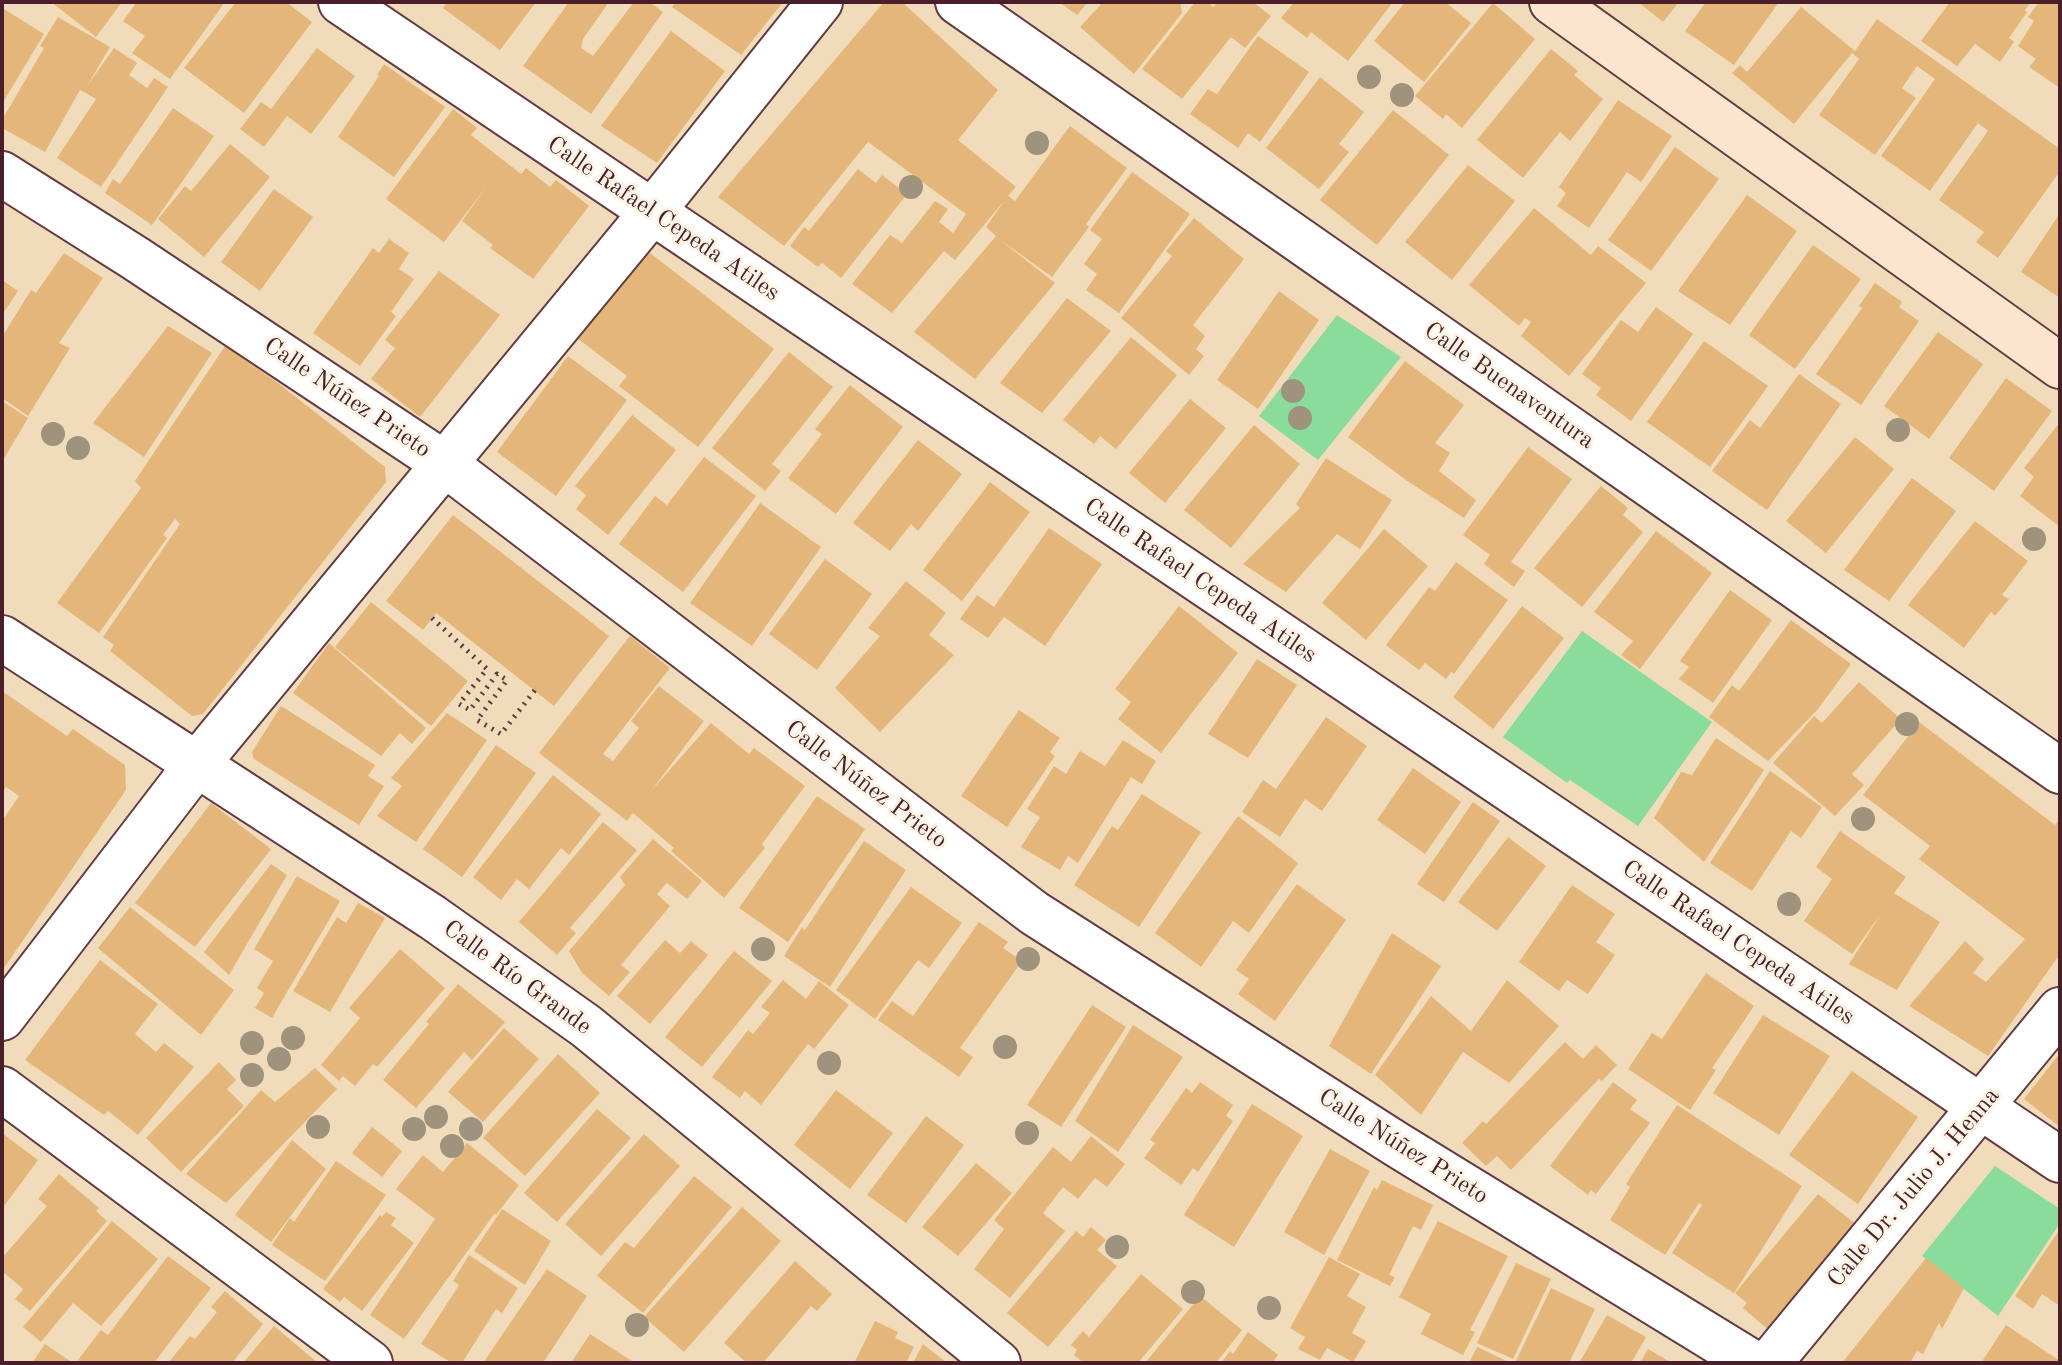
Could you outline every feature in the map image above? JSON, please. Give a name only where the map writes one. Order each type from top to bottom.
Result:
[{"type":"street","name":"Calle Rafael Cepeda Atiles","points":[[341,2],[2060,1160]]},
{"type":"street","points":[[2,1018],[197,764],[652,212],[820,2]]},
{"type":"street","name":"Calle Buenaventura","points":[[958,2],[2060,771]]},
{"type":"street","points":[[1552,2],[2060,366]]},
{"type":"street","name":"Calle Núñez Prieto","points":[[2,174],[135,258],[445,464],[1034,913],[1396,1144],[1766,1362]]},
{"type":"street","name":"Calle Río Grande","points":[[2,638],[432,917],[586,1026],[998,1363]]},
{"type":"street","name":"Calle Dr. Julio J. Henna","points":[[1766,1362],[2060,1010]]},
{"type":"street","points":[[2,1089],[370,1363]]},
{"type":"path","points":[[432,618],[487,669],[459,704],[470,710],[497,674],[507,680],[477,720],[501,734],[535,690]]},
{"type":"green space","points":[[1337,315],[1401,357],[1318,460],[1259,416]]},
{"type":"green space","points":[[1582,631],[1712,722],[1638,826],[1570,780],[1567,783],[1503,737]]},
{"type":"green space","points":[[1995,1166],[2060,1209],[2060,1223],[1998,1316],[1922,1256]]},
{"type":"building","points":[[51,2],[122,2],[96,37]]},
{"type":"building","points":[[137,2],[225,2],[170,79],[132,53],[145,36],[123,21]]},
{"type":"building","points":[[236,2],[286,2],[312,22],[244,113],[184,68]]},
{"type":"building","points":[[447,2],[536,2],[500,50],[443,8]]},
{"type":"building","points":[[569,2],[609,2],[583,39],[581,48],[593,56],[634,2],[649,2],[663,12],[591,114],[523,66]]},
{"type":"building","points":[[676,2],[783,2],[741,55],[672,7]]},
{"type":"building","points":[[884,2],[902,2],[998,90],[958,140],[1016,187],[1008,196],[1015,201],[1070,126],[1127,168],[1052,277],[999,239],[1055,283],[975,379],[914,332],[996,236],[986,227],[1004,201],[955,260],[944,251],[892,313],[852,284],[890,235],[902,243],[935,201],[948,209],[939,222],[953,233],[966,214],[868,142],[784,246],[718,197]]},
{"type":"building","points":[[1059,2],[1088,2],[1077,15]]},
{"type":"building","points":[[1103,2],[1180,2],[1182,13],[1134,74],[1080,27]]},
{"type":"building","points":[[1195,2],[1207,2],[1213,7],[1218,2],[1253,2],[1271,16],[1245,48],[1231,37],[1182,99],[1142,69]]},
{"type":"building","points":[[1294,2],[1393,2],[1348,61],[1311,32],[1307,38],[1281,18]]},
{"type":"building","points":[[1405,2],[1445,2],[1471,23],[1424,82],[1374,41]]},
{"type":"building","points":[[1638,2],[1679,2],[1663,22]]},
{"type":"building","points":[[1706,2],[1779,2],[1734,65],[1685,31]]},
{"type":"building","points":[[1950,2],[2031,2],[2009,38],[2014,42],[2000,62],[1975,44],[1957,66],[1921,41]]},
{"type":"building","points":[[2039,2],[2060,2],[2060,88],[2029,67],[2036,59],[2018,46],[2034,21],[2028,17]]},
{"type":"building","points":[[1493,3],[1535,39],[1462,128],[1446,114],[1443,119],[1415,96]]},
{"type":"building","points":[[1801,7],[1855,51],[1877,19],[2060,149],[2060,171],[1998,258],[1976,242],[1984,232],[1939,200],[1988,131],[1978,123],[1930,191],[1881,156],[1935,79],[1917,66],[1902,88],[1916,98],[1875,155],[1819,115],[1859,59],[1852,53],[1794,124],[1732,73],[1740,65],[1747,72]]},
{"type":"building","points":[[4,9],[44,34],[2,104],[2,12]]},
{"type":"building","points":[[58,17],[110,47],[87,86],[114,48],[137,63],[129,75],[147,88],[154,78],[168,87],[101,187],[57,158],[96,99],[80,90],[45,152],[2,128],[2,120],[44,48],[40,46]]},
{"type":"building","points":[[671,31],[725,71],[657,163],[601,126]]},
{"type":"building","points":[[1258,36],[1309,72],[1260,142],[1248,133],[1238,148],[1190,114],[1208,89],[1217,94]]},
{"type":"building","points":[[317,48],[355,76],[311,134],[287,116],[264,147],[240,129],[261,102],[271,109]]},
{"type":"building","points":[[1551,49],[1578,71],[1574,75],[1603,99],[1570,141],[1560,132],[1523,178],[1477,140]]},
{"type":"building","points":[[384,64],[445,107],[394,177],[338,137]]},
{"type":"building","points":[[1320,77],[1364,112],[1339,144],[1349,152],[1319,189],[1266,148]]},
{"type":"building","points":[[1618,100],[1672,136],[1641,182],[1627,172],[1589,228],[1557,206],[1566,193],[1559,187]]},
{"type":"building","points":[[173,108],[214,136],[152,225],[105,193],[113,179],[120,184]]},
{"type":"building","points":[[453,109],[477,128],[471,135],[521,174],[526,168],[550,187],[556,180],[589,206],[533,279],[490,248],[493,245],[462,221],[487,186],[444,242],[386,199]]},
{"type":"building","points":[[1393,110],[1449,155],[1377,245],[1320,200]]},
{"type":"building","points":[[230,144],[270,177],[204,257],[158,219],[185,186],[191,191]]},
{"type":"building","points":[[1675,147],[1719,179],[1651,271],[1608,240]]},
{"type":"building","points":[[1468,165],[1515,201],[1452,280],[1405,242]]},
{"type":"building","points":[[858,169],[876,183],[882,175],[907,194],[841,278],[822,263],[818,267],[790,246],[804,227],[809,231]]},
{"type":"building","points":[[1132,172],[1190,214],[1119,313],[1086,290],[1097,274],[1084,264],[1102,239],[1090,230]]},
{"type":"building","points":[[274,189],[313,217],[260,291],[221,262]]},
{"type":"building","points":[[1747,195],[1797,231],[1730,325],[1678,291]]},
{"type":"building","points":[[1534,208],[1591,255],[1598,246],[1646,283],[1569,376],[1521,336],[1531,322],[1525,318],[1519,326],[1469,285]]},
{"type":"building","points":[[2060,213],[2060,298],[2021,272]]},
{"type":"building","points":[[1194,218],[1244,259],[1193,325],[1205,336],[1196,349],[1204,356],[1189,375],[1121,318],[1172,256],[1166,251]]},
{"type":"building","points":[[389,239],[409,253],[399,269],[414,279],[391,312],[396,316],[360,366],[313,333],[373,248],[379,253]]},
{"type":"building","points":[[1813,245],[1861,279],[1795,369],[1749,335]]},
{"type":"building","points":[[645,249],[774,349],[698,447],[619,386],[627,376],[577,338]]},
{"type":"building","points":[[64,253],[103,278],[59,343],[70,348],[28,416],[2,398],[2,337],[31,290],[36,293]]},
{"type":"building","points":[[439,271],[500,315],[420,417],[371,379],[395,348],[385,340]]},
{"type":"building","points":[[2,280],[18,291],[2,315]]},
{"type":"building","points":[[1875,283],[1902,302],[1899,307],[1919,321],[1861,405],[1816,374],[1862,308],[1859,306]]},
{"type":"building","points":[[1279,291],[1319,320],[1258,409],[1217,380]]},
{"type":"building","points":[[1067,298],[1111,331],[1042,413],[1000,383]]},
{"type":"building","points":[[1656,307],[1693,334],[1631,421],[1596,395],[1601,388],[1582,374],[1621,320],[1638,332]]},
{"type":"building","points":[[168,326],[212,353],[144,457],[93,423]]},
{"type":"building","points":[[1938,332],[1983,364],[1929,439],[1884,406]]},
{"type":"building","points":[[1131,337],[1177,375],[1116,449],[1100,436],[1094,444],[1063,420]]},
{"type":"building","points":[[1704,341],[1768,386],[1710,467],[1647,422]]},
{"type":"building","points":[[225,346],[278,383],[385,467],[386,482],[203,714],[192,716],[110,651],[114,645],[103,637],[180,524],[175,519],[163,535],[167,538],[99,633],[57,603],[141,488],[135,481]]},
{"type":"building","points":[[789,352],[833,387],[772,464],[781,471],[765,491],[712,448]]},
{"type":"building","points":[[568,356],[627,400],[556,496],[497,452]]},
{"type":"building","points":[[1405,361],[1464,405],[1435,443],[1450,453],[1439,471],[1476,500],[1464,518],[1348,437]]},
{"type":"building","points":[[1799,374],[1841,404],[1767,510],[1712,471],[1750,420],[1760,428]]},
{"type":"building","points":[[2006,378],[2052,411],[1994,491],[1949,458]]},
{"type":"building","points":[[850,385],[903,427],[836,514],[788,478],[822,434],[815,429]]},
{"type":"building","points":[[1190,399],[1226,428],[1165,503],[1129,473]]},
{"type":"building","points":[[2,401],[28,418],[2,462]]},
{"type":"building","points":[[632,415],[676,450],[608,535],[576,509],[586,495],[575,486]]},
{"type":"building","points":[[2060,422],[2060,527],[2020,496],[2034,477],[2024,468]]},
{"type":"building","points":[[1254,425],[1300,464],[1231,548],[1184,510]]},
{"type":"building","points":[[1855,437],[1894,469],[1826,553],[1786,521]]},
{"type":"building","points":[[918,440],[962,474],[918,531],[911,524],[890,551],[853,523]]},
{"type":"building","points":[[1528,447],[1572,479],[1511,562],[1525,571],[1514,587],[1484,564],[1490,555],[1463,535]]},
{"type":"building","points":[[704,457],[756,496],[683,592],[619,544],[655,496],[667,505]]},
{"type":"building","points":[[1326,458],[1392,500],[1360,549],[1337,534],[1286,592],[1243,564],[1300,508],[1296,504]]},
{"type":"building","points":[[1912,478],[1956,511],[1889,601],[1844,570]]},
{"type":"building","points":[[990,482],[1030,512],[962,601],[923,570]]},
{"type":"building","points":[[1601,486],[1628,508],[1623,515],[1643,532],[1582,607],[1534,568]]},
{"type":"building","points":[[760,503],[821,547],[752,646],[690,603]]},
{"type":"building","points":[[453,515],[609,636],[554,706],[436,613],[423,630],[386,601]]},
{"type":"building","points":[[1975,521],[2028,561],[2002,595],[2009,599],[1995,616],[1991,612],[1964,648],[1908,605]]},
{"type":"building","points":[[1049,528],[1102,564],[1045,646],[1004,617],[988,638],[960,619],[977,595],[994,607]]},
{"type":"building","points":[[1384,529],[1428,566],[1366,640],[1322,603]]},
{"type":"building","points":[[1656,531],[1712,573],[1640,669],[1621,655],[1633,641],[1594,612]]},
{"type":"building","points":[[825,559],[872,594],[817,670],[769,634]]},
{"type":"building","points":[[1456,562],[1508,600],[1454,674],[1451,672],[1446,679],[1425,663],[1419,670],[1386,645],[1429,587],[1435,591]]},
{"type":"building","points":[[906,581],[946,613],[929,635],[954,655],[880,732],[835,688],[880,636],[868,628]]},
{"type":"building","points":[[1730,590],[1772,620],[1713,703],[1679,679],[1689,667],[1680,661]]},
{"type":"building","points":[[371,602],[468,681],[431,726],[335,647]]},
{"type":"building","points":[[1179,606],[1238,653],[1161,753],[1118,719],[1131,702],[1115,689]]},
{"type":"building","points":[[1522,606],[1564,638],[1493,729],[1453,697]]},
{"type":"building","points":[[1791,620],[1851,664],[1818,709],[1768,761],[1709,717],[1732,685],[1739,691]]},
{"type":"building","points":[[630,636],[670,668],[603,754],[613,761],[639,728],[631,721],[659,686],[704,721],[651,791],[711,723],[749,754],[754,748],[805,786],[762,844],[765,848],[724,898],[671,851],[674,848],[633,813],[627,821],[539,753]]},
{"type":"building","points":[[329,643],[426,728],[412,744],[400,733],[381,756],[293,693]]},
{"type":"building","points":[[1257,659],[1297,685],[1248,758],[1208,734]]},
{"type":"building","points":[[1859,682],[1901,719],[1852,774],[1864,785],[1835,816],[1773,763],[1814,716],[1822,723]]},
{"type":"building","points":[[2,691],[67,736],[73,729],[125,765],[126,790],[2,971],[2,821],[19,796],[6,787],[2,793]]},
{"type":"building","points":[[281,706],[375,765],[368,776],[384,786],[359,825],[254,759],[252,752]]},
{"type":"building","points":[[1019,710],[1060,738],[1050,752],[1055,756],[1007,827],[961,796]]},
{"type":"building","points":[[447,713],[487,740],[416,842],[377,816],[402,786],[391,778]]},
{"type":"building","points":[[1326,717],[1367,746],[1322,811],[1305,799],[1280,837],[1242,812],[1263,780],[1276,789]]},
{"type":"building","points":[[1919,722],[2055,825],[2060,818],[2060,954],[1988,1056],[1909,1006],[1965,941],[1984,959],[1973,973],[1986,982],[2025,939],[1919,859],[1930,846],[1863,795]]},
{"type":"building","points":[[1716,738],[1764,770],[1704,862],[1654,818],[1681,772],[1692,775]]},
{"type":"building","points":[[1123,740],[1156,761],[1142,784],[1131,777],[1078,863],[1068,856],[1060,870],[1021,847],[1040,817],[1027,809],[1054,766],[1066,774],[1080,751],[1105,766]]},
{"type":"building","points":[[496,745],[536,773],[462,877],[423,849]]},
{"type":"building","points":[[1413,768],[1461,802],[1425,854],[1377,820]]},
{"type":"building","points":[[1770,771],[1822,807],[1801,838],[1791,831],[1752,891],[1710,863]]},
{"type":"building","points":[[553,775],[601,814],[569,855],[561,848],[529,889],[517,879],[501,900],[473,877]]},
{"type":"building","points":[[1142,794],[1201,832],[1139,927],[1074,885],[1112,826],[1118,830]]},
{"type":"building","points":[[817,796],[865,829],[788,942],[739,908]]},
{"type":"building","points":[[1473,802],[1500,821],[1444,902],[1417,884]]},
{"type":"building","points":[[211,803],[271,849],[195,947],[135,903]]},
{"type":"building","points":[[1238,816],[1298,863],[1249,933],[1233,921],[1201,967],[1155,933]]},
{"type":"building","points":[[603,822],[637,850],[570,928],[576,933],[557,955],[519,922]]},
{"type":"building","points":[[1840,831],[1906,877],[1894,893],[1940,922],[1897,990],[1849,964],[1881,914],[1852,954],[1804,921],[1832,879],[1816,867]]},
{"type":"building","points":[[1508,837],[1546,866],[1497,931],[1458,902]]},
{"type":"building","points":[[653,839],[702,881],[687,899],[667,883],[657,894],[670,906],[621,965],[630,972],[609,996],[582,973],[569,951],[625,885],[620,877]]},
{"type":"building","points":[[864,841],[906,870],[830,987],[784,956]]},
{"type":"building","points":[[271,864],[287,875],[229,975],[204,952]]},
{"type":"building","points":[[297,876],[340,901],[272,1018],[255,1008],[264,993],[257,988],[273,961],[254,949]]},
{"type":"building","points":[[1297,884],[1346,920],[1275,1021],[1238,994],[1249,979],[1236,970]]},
{"type":"building","points":[[1572,885],[1615,914],[1596,942],[1615,955],[1588,994],[1567,980],[1559,991],[1519,962]]},
{"type":"building","points":[[911,887],[962,923],[929,968],[918,960],[875,1019],[836,990]]},
{"type":"building","points":[[358,903],[385,918],[330,1012],[293,991],[337,917],[346,923]]},
{"type":"building","points":[[130,907],[234,990],[201,1035],[98,948]]},
{"type":"building","points":[[979,922],[1008,942],[1003,948],[1022,961],[960,1048],[973,1057],[959,1077],[878,1020],[892,1001],[913,1016]]},
{"type":"building","points":[[1392,933],[1441,966],[1371,1074],[1329,1046]]},
{"type":"building","points":[[665,940],[680,953],[691,941],[708,955],[650,1024],[617,996]]},
{"type":"building","points":[[400,949],[445,988],[377,1067],[373,1064],[355,1086],[343,1076],[339,1081],[321,1065],[360,1018],[349,1008]]},
{"type":"building","points":[[734,951],[772,981],[702,1067],[665,1037]]},
{"type":"building","points":[[100,960],[158,1004],[135,1034],[156,1052],[164,1043],[194,1067],[138,1135],[108,1111],[104,1115],[25,1060]]},
{"type":"building","points":[[1706,973],[1754,1006],[1712,1068],[1716,1070],[1690,1110],[1628,1069],[1652,1033],[1662,1039]]},
{"type":"building","points":[[783,980],[806,999],[819,981],[849,1005],[814,1049],[808,1044],[761,1105],[745,1091],[740,1098],[712,1077],[748,1030],[753,1034],[770,1013],[761,1007]]},
{"type":"building","points":[[1507,980],[1559,1026],[1509,1083],[1463,1052],[1421,1115],[1375,1075],[1431,996],[1471,1031]]},
{"type":"building","points":[[458,984],[505,1022],[472,1060],[464,1052],[416,1108],[383,1080]]},
{"type":"building","points":[[1092,1005],[1126,1027],[1061,1127],[1027,1105]]},
{"type":"building","points":[[1763,1015],[1830,1056],[1779,1135],[1713,1093]]},
{"type":"building","points":[[1133,1025],[1183,1057],[1118,1152],[1075,1121]]},
{"type":"building","points":[[504,1028],[539,1059],[483,1122],[448,1092]]},
{"type":"building","points":[[1565,1042],[1583,1059],[1596,1045],[1617,1065],[1602,1081],[1599,1079],[1511,1170],[1497,1156],[1486,1166],[1462,1143],[1483,1121],[1486,1124]]},
{"type":"building","points":[[2060,1053],[2060,1127],[2024,1099]]},
{"type":"building","points":[[558,1054],[600,1093],[525,1176],[483,1138]]},
{"type":"building","points":[[219,1062],[236,1080],[227,1089],[244,1106],[181,1172],[146,1138]]},
{"type":"building","points":[[315,1068],[337,1089],[226,1203],[186,1174],[261,1090],[275,1102]]},
{"type":"building","points":[[1852,1071],[1918,1117],[1858,1204],[1789,1155]]},
{"type":"building","points":[[1200,1082],[1233,1105],[1226,1116],[1233,1121],[1198,1172],[1193,1168],[1181,1185],[1144,1158],[1155,1143],[1150,1140],[1186,1088],[1192,1093]]},
{"type":"building","points":[[1613,1082],[1637,1100],[1630,1109],[1650,1123],[1596,1194],[1591,1190],[1588,1195],[1550,1166]]},
{"type":"building","points":[[836,1090],[893,1133],[850,1189],[794,1145]]},
{"type":"building","points":[[1252,1104],[1303,1136],[1234,1247],[1184,1215]]},
{"type":"building","points":[[1677,1105],[1802,1186],[1734,1293],[1672,1253],[1702,1205],[1699,1203],[1665,1255],[1610,1220],[1630,1187],[1626,1184]]},
{"type":"building","points":[[597,1109],[631,1138],[557,1222],[524,1193]]},
{"type":"building","points":[[926,1116],[964,1145],[906,1223],[867,1195]]},
{"type":"building","points":[[372,1127],[402,1151],[382,1177],[352,1153]]},
{"type":"building","points":[[2,1133],[38,1160],[2,1209]]},
{"type":"building","points":[[644,1134],[680,1166],[601,1256],[565,1224]]},
{"type":"building","points":[[1091,1136],[1125,1164],[1107,1187],[1095,1178],[1078,1199],[1063,1187],[1043,1213],[1065,1231],[1010,1298],[974,1269],[1004,1229],[994,1220],[1053,1147],[1071,1162]]},
{"type":"building","points":[[292,1140],[326,1169],[271,1242],[235,1215]]},
{"type":"building","points":[[467,1143],[519,1185],[495,1213],[404,1339],[370,1315],[435,1219],[396,1189],[423,1155],[443,1172]]},
{"type":"building","points":[[1330,1149],[1370,1171],[1324,1255],[1284,1232]]},
{"type":"building","points":[[336,1161],[386,1195],[325,1281],[272,1245],[290,1218],[294,1222]]},
{"type":"building","points":[[976,1163],[1012,1193],[958,1256],[922,1227]]},
{"type":"building","points":[[59,1174],[99,1208],[96,1211],[107,1221],[30,1311],[15,1299],[23,1289],[2,1271],[2,1258],[47,1206],[38,1199]]},
{"type":"building","points":[[694,1176],[732,1207],[643,1313],[597,1276],[625,1242],[634,1248]]},
{"type":"building","points":[[1382,1180],[1433,1205],[1421,1230],[1413,1226],[1389,1275],[1395,1277],[1390,1286],[1337,1260],[1374,1187],[1377,1190]]},
{"type":"building","points":[[1818,1194],[1858,1226],[1771,1332],[1743,1308],[1747,1303],[1735,1293]]},
{"type":"building","points":[[742,1207],[781,1241],[684,1352],[644,1317]]},
{"type":"building","points":[[502,1209],[551,1241],[525,1285],[474,1251]]},
{"type":"building","points":[[386,1212],[396,1218],[391,1225],[414,1243],[362,1311],[344,1297],[340,1302],[323,1289],[380,1215],[382,1217]]},
{"type":"building","points":[[112,1221],[158,1259],[101,1326],[73,1303],[41,1342],[23,1327]]},
{"type":"building","points":[[1438,1221],[1508,1256],[1470,1330],[1475,1332],[1463,1355],[1421,1334],[1431,1314],[1399,1297]]},
{"type":"building","points":[[1091,1227],[1106,1240],[1097,1250],[1117,1266],[1048,1347],[1007,1313],[1076,1231],[1083,1237]]},
{"type":"building","points":[[2060,1229],[2060,1306],[2042,1294],[2033,1309],[2015,1296]]},
{"type":"building","points":[[469,1255],[518,1288],[502,1313],[496,1309],[462,1363],[452,1363],[421,1344],[459,1285],[453,1281]]},
{"type":"building","points":[[168,1256],[211,1288],[154,1363],[82,1363],[78,1360],[101,1330],[108,1335]]},
{"type":"building","points":[[1329,1257],[1360,1274],[1347,1296],[1366,1307],[1352,1333],[1366,1341],[1353,1362],[1327,1348],[1320,1360],[1298,1349],[1305,1337],[1290,1328]]},
{"type":"building","points":[[1926,1258],[1964,1288],[1942,1329],[1939,1323],[1923,1354],[1917,1351],[1910,1363],[1842,1363]]},
{"type":"building","points":[[795,1261],[832,1294],[817,1311],[811,1306],[763,1363],[747,1363],[724,1343]]},
{"type":"building","points":[[1516,1263],[1551,1279],[1513,1359],[1477,1343]]},
{"type":"building","points":[[547,1269],[587,1296],[543,1363],[483,1363]]},
{"type":"building","points":[[1141,1274],[1183,1309],[1138,1363],[1084,1363],[1074,1355],[1077,1350],[1071,1345],[1083,1331],[1089,1337]]},
{"type":"building","points":[[1551,1288],[1595,1309],[1569,1363],[1515,1363]]},
{"type":"building","points":[[225,1291],[263,1324],[232,1363],[168,1363],[190,1336],[195,1339],[217,1312],[211,1307]]},
{"type":"building","points":[[1200,1296],[1242,1330],[1216,1363],[1145,1363]]},
{"type":"building","points":[[1607,1315],[1646,1337],[1631,1363],[1579,1363]]},
{"type":"building","points":[[875,1321],[898,1332],[895,1338],[914,1347],[906,1363],[854,1363]]},
{"type":"building","points":[[2006,1325],[2060,1361],[2060,1363],[1981,1363]]},
{"type":"building","points":[[274,1326],[318,1363],[243,1363]]},
{"type":"building","points":[[1248,1332],[1278,1355],[1272,1363],[1221,1363],[1230,1351],[1233,1354]]},
{"type":"building","points":[[590,1334],[635,1363],[571,1363]]},
{"type":"building","points":[[45,1344],[73,1363],[32,1363]]},
{"type":"building","points":[[923,1344],[947,1363],[913,1363]]},
{"type":"building","points":[[1477,1347],[1511,1363],[1469,1363]]},
{"type":"building","points":[[1648,1349],[1672,1363],[1640,1363]]}]
